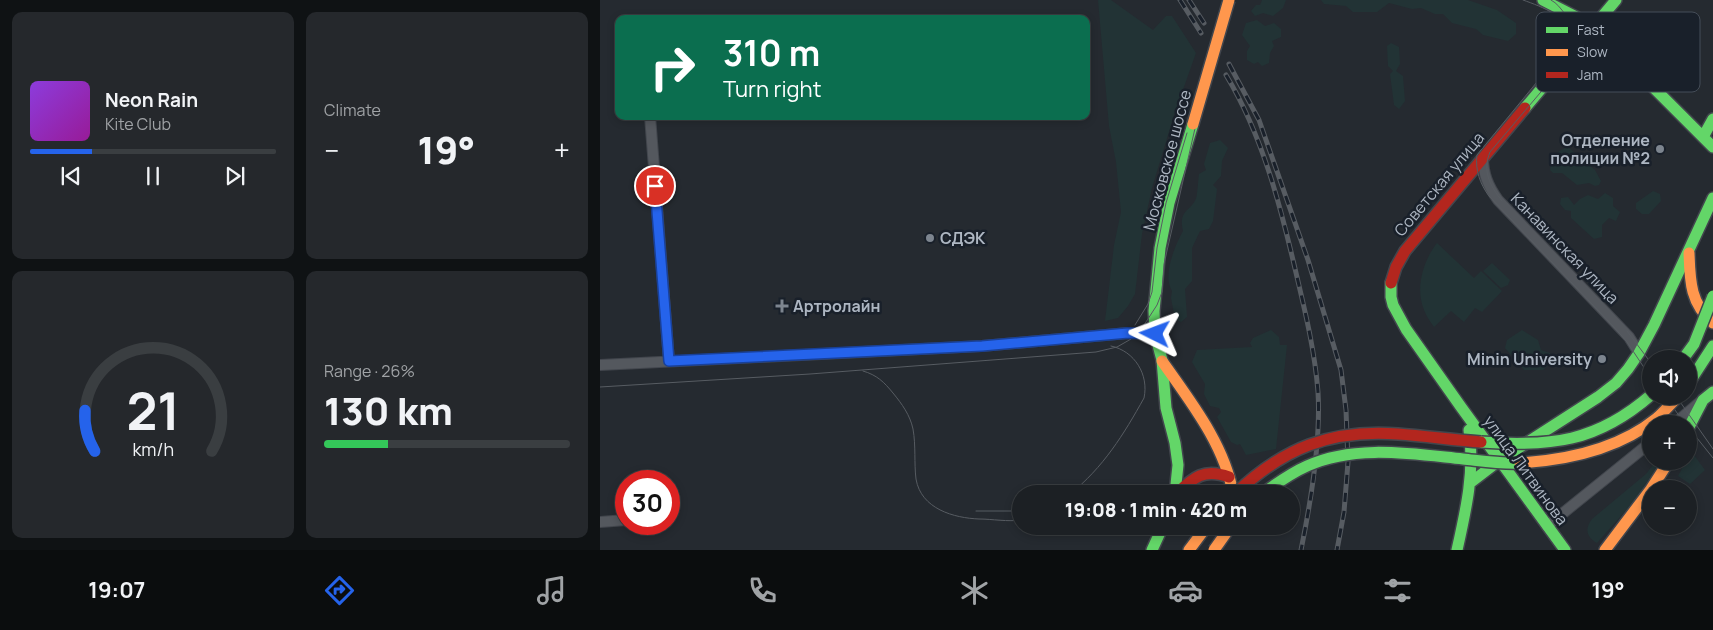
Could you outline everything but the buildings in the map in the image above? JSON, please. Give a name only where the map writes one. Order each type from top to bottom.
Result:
[{"type":"main road","name":"Московское шоссе","points":[[1176,485],[1178,465],[1175,443],[1166,408],[1162,360],[1155,334],[1154,293],[1169,203],[1229,0]]},
{"type":"main road","points":[[1543,0],[1566,12]]},
{"type":"main road","name":"Советская улица","points":[[1606,12],[1616,0]]},
{"type":"main road","name":"Советская улица","points":[[1461,408],[1395,309],[1391,296],[1393,271],[1405,251],[1538,92]]},
{"type":"main road","points":[[1662,92],[1708,134],[1713,147]]},
{"type":"main road","points":[[1708,134],[1713,119]]},
{"type":"main road","points":[[1470,483],[1500,460],[1598,397],[1616,383],[1639,353],[1654,325],[1713,198]]},
{"type":"main road","points":[[1689,250],[1691,292],[1697,306],[1707,319],[1713,323]]},
{"type":"main road","points":[[1690,350],[1694,344],[1713,296]]},
{"type":"main road","points":[[1697,371],[1713,346]]},
{"type":"main road","name":"Московское шоссе","points":[[1162,360],[1187,397],[1220,454],[1231,485]]},
{"type":"main road","points":[[1695,415],[1703,400],[1713,392]]},
{"type":"main road","points":[[1244,485],[1278,459],[1321,440],[1344,435],[1400,434],[1498,444],[1552,441],[1577,437],[1602,428],[1630,412],[1642,402]]},
{"type":"main road","points":[[1274,485],[1310,464],[1334,457],[1359,453],[1387,451],[1516,463],[1563,458],[1604,447],[1628,436],[1656,418],[1669,405]]},
{"type":"main road","points":[[1457,550],[1470,483],[1472,444],[1470,430],[1461,408]]},
{"type":"main road","name":"улица Литвинова","points":[[1461,408],[1565,550]]},
{"type":"main road","points":[[1185,485],[1194,477],[1206,472],[1218,472],[1229,477]]},
{"type":"main road","points":[[1606,550],[1642,501]]},
{"type":"main road","points":[[1152,550],[1159,535]]},
{"type":"main road","points":[[1189,550],[1200,535]]},
{"type":"main road","points":[[1214,550],[1224,535]]},
{"type":"main road","points":[[1224,550],[1228,535]]},
{"type":"street","points":[[650,120],[669,361]]},
{"type":"street","name":"Канавинская улица","points":[[1483,157],[1484,174],[1489,187],[1498,200],[1629,337],[1639,353]]},
{"type":"street","points":[[600,365],[982,346],[1128,333],[1155,334]]},
{"type":"street","points":[[1685,415],[1703,400]]},
{"type":"street","points":[[1547,526],[1642,449]]},
{"type":"street","points":[[600,522],[615,521]]},
{"type":"shaded area","points":[[1098,0],[1111,0],[1153,30],[1166,16],[1172,16],[1196,53],[1174,115],[1152,188],[1142,234],[1135,294],[1118,318],[1105,321],[1114,245],[1121,212],[1116,162],[1109,126]]},
{"type":"shaded area","points":[[1262,0],[1286,0],[1283,8],[1273,16],[1263,13],[1255,16],[1251,11],[1256,5],[1260,5]]},
{"type":"shaded area","points":[[1321,0],[1468,0],[1497,10],[1516,23],[1516,34],[1508,41],[1483,35],[1476,29],[1452,23],[1443,14],[1435,14],[1421,8],[1412,9],[1389,3],[1377,12],[1353,12],[1346,6],[1324,4]]},
{"type":"shaded area","points":[[1257,20],[1265,26],[1274,23],[1281,29],[1281,37],[1272,41],[1274,46],[1270,53],[1269,63],[1262,66],[1258,62],[1254,64],[1247,60],[1247,51],[1250,46],[1242,35],[1246,23]]},
{"type":"shaded area","points":[[1391,43],[1399,47],[1400,64],[1396,71],[1403,76],[1405,101],[1399,109],[1394,105],[1390,74],[1393,71],[1388,66],[1387,46]]},
{"type":"shaded area","points":[[1220,140],[1228,148],[1222,161],[1221,176],[1213,185],[1217,189],[1213,221],[1209,229],[1200,231],[1192,248],[1192,281],[1185,289],[1187,317],[1181,322],[1175,319],[1171,298],[1172,291],[1168,277],[1169,269],[1176,244],[1183,231],[1183,217],[1196,199],[1199,174],[1206,170],[1204,164],[1210,143]]},
{"type":"shaded area","points":[[1568,147],[1595,170],[1601,181],[1599,185],[1595,186],[1589,183],[1577,185],[1562,173],[1553,173],[1550,170],[1555,156]]},
{"type":"shaded area","points":[[1653,191],[1660,194],[1661,201],[1649,214],[1642,214],[1636,209],[1636,203]]},
{"type":"shaded area","points":[[1605,193],[1613,198],[1613,206],[1620,212],[1616,221],[1609,218],[1602,225],[1602,237],[1594,239],[1571,218],[1571,211],[1565,210],[1560,204],[1561,198],[1568,197],[1574,205],[1588,195],[1598,199]]},
{"type":"shaded area","points":[[1437,243],[1474,278],[1481,271],[1502,291],[1482,312],[1475,308],[1464,322],[1451,311],[1434,327],[1421,302],[1420,284],[1424,266]]},
{"type":"shaded area","points":[[1492,263],[1510,280],[1508,285],[1501,288],[1483,271]]},
{"type":"shaded area","points":[[1271,330],[1279,337],[1280,345],[1287,345],[1276,449],[1246,455],[1240,444],[1237,445],[1231,442],[1217,417],[1221,412],[1219,408],[1210,406],[1204,394],[1205,384],[1192,362],[1197,350],[1252,347],[1250,343],[1253,338]]},
{"type":"shaded area","points":[[1522,330],[1538,340],[1541,350],[1550,353],[1554,360],[1543,370],[1524,370],[1505,348],[1507,340]]},
{"type":"shaded area","points":[[1697,459],[1705,470],[1694,480],[1684,480],[1678,476],[1681,470],[1697,470]]},
{"type":"shaded area","points":[[1649,470],[1655,470],[1648,480],[1642,480],[1642,490],[1635,500],[1597,543],[1591,539],[1587,530],[1592,519]]},
{"type":"tram line","points":[[600,387],[810,374],[1096,352],[1117,347],[1131,339],[1144,325],[1157,305],[1162,292],[1164,264],[1196,124],[1233,0]]},
{"type":"tram line","points":[[1523,0],[1551,12]]},
{"type":"tram line","points":[[1551,0],[1563,12]]},
{"type":"tram line","points":[[1536,83],[1477,155],[1479,177],[1489,196],[1613,326],[1627,342],[1642,364]]},
{"type":"tram line","points":[[1502,201],[1488,178],[1487,166],[1490,152],[1541,92]]},
{"type":"tram line","points":[[1135,325],[1148,304],[1152,292],[1157,248],[1166,203],[1187,133]]},
{"type":"tram line","points":[[1627,331],[1642,351]]},
{"type":"tram line","points":[[1081,485],[1112,450],[1144,398],[1144,381],[1138,365],[1127,353],[1111,346]]},
{"type":"tram line","points":[[863,371],[883,382],[900,401],[908,414],[914,435],[916,479],[924,498],[940,510],[959,517],[1012,521]]},
{"type":"tram line","points":[[1671,405],[1679,415]]},
{"type":"tram line","points":[[1682,405],[1713,449]]},
{"type":"tram line","points":[[1697,438],[1713,458]]},
{"type":"tram line","points":[[976,511],[1012,511]]},
{"type":"railway","points":[[1180,0],[1201,33]]},
{"type":"railway","points":[[1189,0],[1204,23]]},
{"type":"railway","points":[[1229,64],[1259,120],[1308,260],[1341,370],[1346,410],[1348,462],[1344,512],[1337,550]]},
{"type":"railway","points":[[1226,75],[1239,98],[1261,148],[1269,173],[1291,251],[1315,363],[1319,411],[1317,451],[1312,492],[1301,550]]},
{"type":"traffic: fast","points":[[1543,0],[1566,12]]},
{"type":"traffic: fast","points":[[1606,12],[1616,0]]},
{"type":"traffic: fast","points":[[1525,108],[1538,92]]},
{"type":"traffic: fast","points":[[1658,92],[1713,147]]},
{"type":"traffic: fast","points":[[1703,137],[1713,119]]},
{"type":"traffic: fast","points":[[1176,485],[1178,465],[1175,443],[1166,408],[1162,360],[1155,334],[1154,311],[1160,248],[1169,203],[1193,124]]},
{"type":"traffic: fast","points":[[1470,483],[1500,460],[1598,397],[1616,383],[1628,369],[1654,325],[1713,198]]},
{"type":"traffic: fast","points":[[1391,283],[1393,305],[1406,329],[1565,550]]},
{"type":"traffic: fast","points":[[1690,350],[1694,344],[1713,296]]},
{"type":"traffic: fast","points":[[1697,371],[1713,346]]},
{"type":"traffic: fast","points":[[1695,415],[1703,400],[1713,392]]},
{"type":"traffic: fast","points":[[1481,442],[1530,443],[1572,438],[1612,423],[1642,402]]},
{"type":"traffic: fast","points":[[1457,550],[1470,475],[1471,445],[1469,430]]},
{"type":"traffic: fast","points":[[1274,485],[1301,469],[1325,459],[1364,453],[1404,453],[1520,463]]},
{"type":"traffic: fast","points":[[1152,550],[1159,535]]},
{"type":"traffic: slow","points":[[1193,124],[1229,0]]},
{"type":"traffic: slow","points":[[1689,253],[1693,291],[1700,308],[1713,323]]},
{"type":"traffic: slow","points":[[1162,361],[1205,424],[1222,458],[1231,485]]},
{"type":"traffic: slow","points":[[1520,463],[1574,456],[1610,445],[1642,429],[1670,405]]},
{"type":"traffic: slow","points":[[1657,480],[1663,470]]},
{"type":"traffic: slow","points":[[1605,550],[1642,501]]},
{"type":"traffic: slow","points":[[1189,550],[1200,535]]},
{"type":"traffic: slow","points":[[1214,550],[1225,535]]},
{"type":"traffic: jam","points":[[1391,283],[1396,267],[1405,251],[1525,108]]},
{"type":"traffic: jam","points":[[1245,485],[1290,453],[1309,445],[1351,435],[1374,433],[1481,442]]},
{"type":"traffic: jam","points":[[1186,485],[1206,474],[1213,473],[1229,477]]},
{"type":"place","name":"Отделение полиции №2","points":[[1660,149]]},
{"type":"place","name":"СДЭК","points":[[930,238]]},
{"type":"place","name":"Артролайн","points":[[782,306]]},
{"type":"place","name":"Minin University","points":[[1602,359]]},
{"type":"route","points":[[655,186],[669,361],[982,346],[1128,333],[1155,334]]}]
